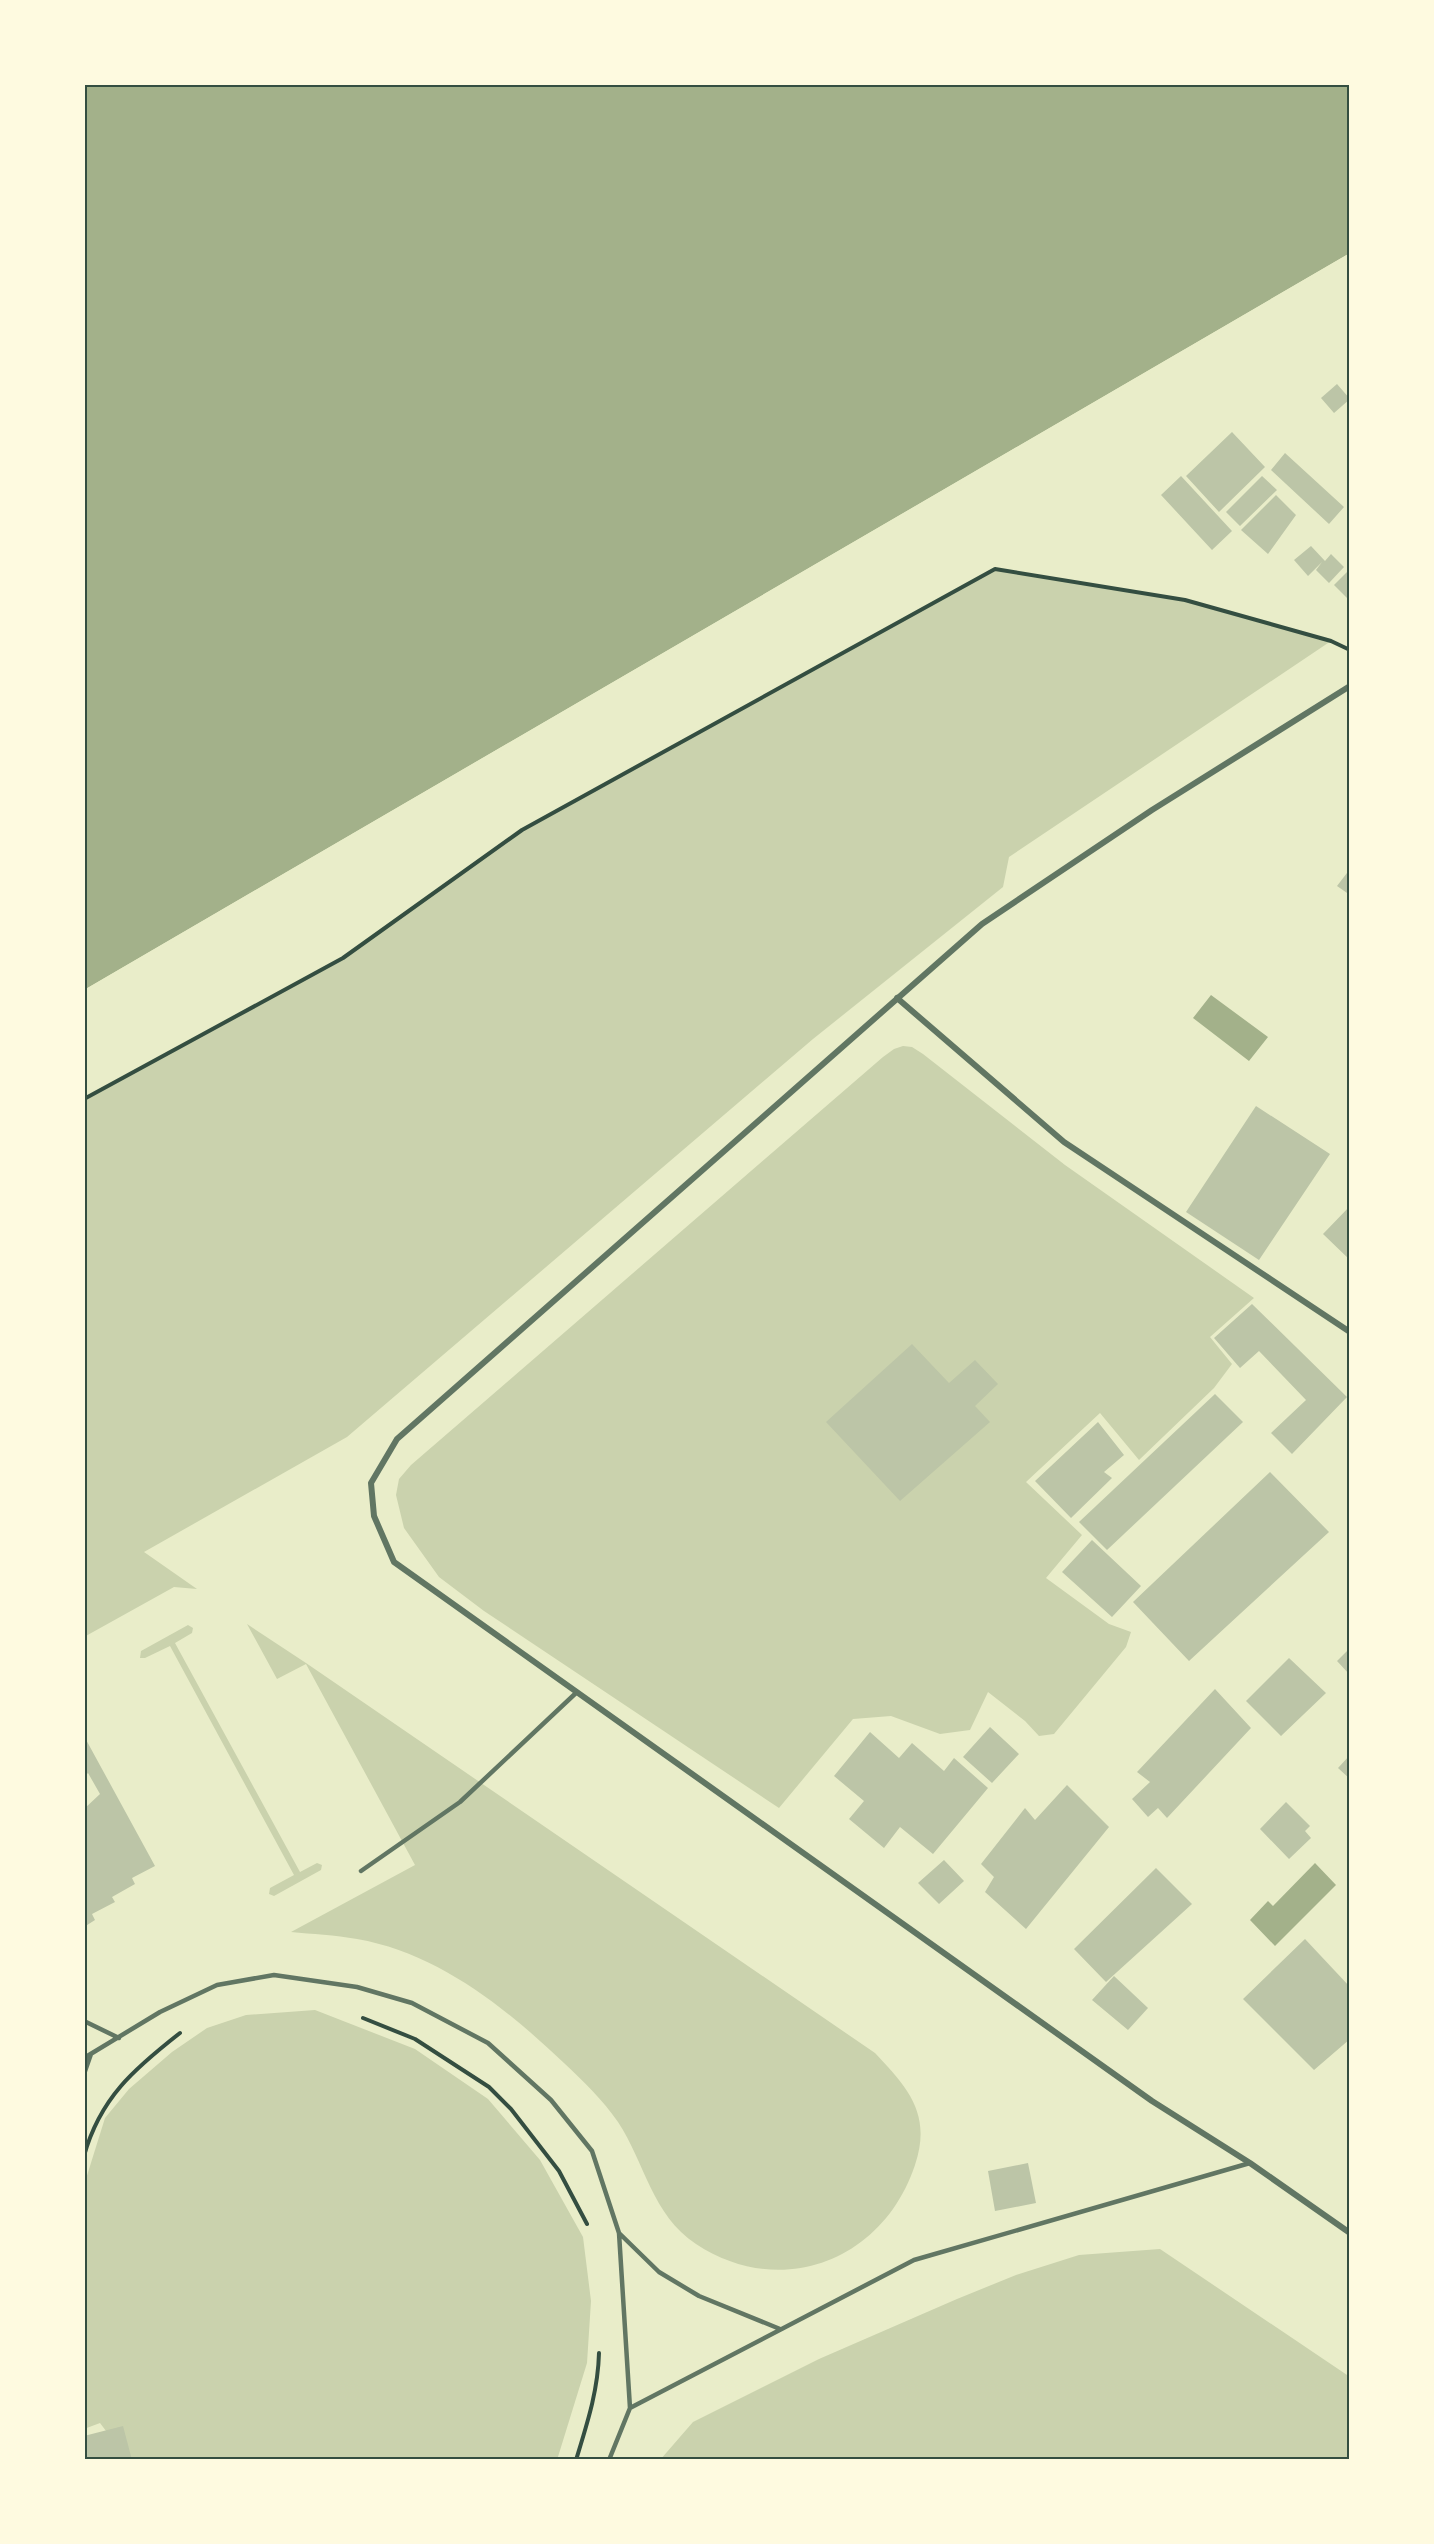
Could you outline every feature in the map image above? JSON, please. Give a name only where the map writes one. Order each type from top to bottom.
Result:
[{"type":"street","points":[[1350,686],[1152,810],[982,924],[397,1439],[372,1483],[374,1516],[394,1562],[1152,2101],[1250,2163],[1350,2233]]},
{"type":"street","points":[[897,998],[1064,1142],[1350,1332]]},
{"type":"lane","points":[[361,1871],[460,1802],[577,1692]]},
{"type":"lane","points":[[84,2058],[160,2013],[217,1985],[274,1976],[357,1988],[412,2003],[488,2043],[551,2100],[592,2151],[619,2233],[630,2408],[609,2460]]},
{"type":"lane","points":[[84,2021],[118,2038]]},
{"type":"lane","points":[[84,2074],[91,2054]]},
{"type":"lane","points":[[630,2408],[914,2260],[1250,2163]]},
{"type":"lane","points":[[619,2233],[659,2272],[699,2296],[780,2328]]},
{"type":"path","points":[[84,1099],[343,958],[522,830],[995,569],[1185,600],[1331,641],[1350,650]]},
{"type":"path","points":[[362,2017],[414,2039],[489,2087],[511,2109],[559,2171],[587,2223],[590,2234]]},
{"type":"path","points":[[84,2156],[91,2132],[111,2097],[139,2065],[184,2030]]},
{"type":"path","points":[[576,2460],[593,2405],[598,2378],[599,2344]]},
{"type":"shaded area","points":[[84,84],[1350,84],[1350,253],[84,990]]},
{"type":"shaded area","points":[[995,569],[1185,600],[1331,641],[1009,857],[1003,887],[813,1039],[347,1437],[144,1552],[197,1589],[174,1587],[84,1637],[84,1099],[343,958],[522,830]]},
{"type":"shaded area","points":[[1211,995],[1268,1037],[1249,1061],[1193,1018]]},
{"type":"shaded area","points":[[903,1046],[912,1047],[923,1054],[1065,1165],[1254,1298],[1210,1337],[1232,1364],[1214,1388],[1139,1460],[1100,1413],[1026,1482],[1082,1535],[1046,1578],[1109,1624],[1131,1632],[1126,1647],[1054,1734],[1039,1736],[1025,1721],[988,1692],[970,1730],[940,1734],[891,1716],[853,1719],[779,1808],[484,1611],[439,1577],[404,1528],[396,1495],[399,1479],[411,1465],[883,1057]]},
{"type":"shaded area","points":[[247,1624],[306,1663],[875,2053],[907,2090],[919,2116],[921,2131],[915,2165],[900,2198],[879,2226],[854,2247],[825,2262],[794,2269],[762,2269],[729,2261],[696,2244],[681,2232],[659,2203],[627,2138],[606,2106],[542,2042],[494,2003],[443,1970],[387,1946],[357,1939],[291,1932],[415,1865],[306,1664],[277,1679]]},
{"type":"shaded area","points":[[188,1625],[193,1628],[192,1633],[175,1643],[300,1872],[317,1863],[322,1865],[321,1870],[274,1896],[269,1894],[270,1888],[294,1875],[170,1646],[145,1658],[140,1658],[141,1651]]},
{"type":"shaded area","points":[[1315,1863],[1336,1885],[1275,1946],[1250,1920],[1268,1901],[1273,1906]]},
{"type":"shaded area","points":[[315,2010],[415,2049],[488,2099],[540,2160],[583,2237],[591,2301],[587,2363],[557,2460],[128,2460],[100,2423],[84,2429],[85,2182],[105,2118],[129,2089],[172,2052],[207,2028],[246,2015]]},
{"type":"shaded area","points":[[1160,2249],[1350,2377],[1350,2460],[660,2460],[693,2422],[819,2359],[957,2299],[1016,2275],[1079,2255]]},
{"type":"pier","points":[[1350,253],[1350,257],[84,993],[84,990]]},
{"type":"building","points":[[1337,384],[1350,399],[1334,413],[1321,398]]},
{"type":"building","points":[[1232,432],[1265,467],[1219,512],[1186,476]]},
{"type":"building","points":[[1285,453],[1344,507],[1329,524],[1271,470]]},
{"type":"building","points":[[1181,476],[1232,531],[1212,550],[1161,495]]},
{"type":"building","points":[[1262,476],[1277,490],[1240,526],[1226,512]]},
{"type":"building","points":[[1276,495],[1296,515],[1268,554],[1241,530]]},
{"type":"building","points":[[1311,546],[1325,561],[1331,554],[1344,567],[1329,583],[1316,570],[1322,562],[1308,576],[1294,560]]},
{"type":"building","points":[[1350,569],[1350,601],[1334,585]]},
{"type":"building","points":[[1350,869],[1350,895],[1337,886]]},
{"type":"building","points":[[1256,1106],[1330,1154],[1259,1260],[1186,1212]]},
{"type":"building","points":[[1350,1206],[1350,1260],[1323,1234]]},
{"type":"building","points":[[1252,1304],[1347,1397],[1292,1454],[1271,1433],[1306,1400],[1259,1351],[1240,1368],[1214,1338]]},
{"type":"building","points":[[912,1344],[949,1383],[975,1360],[998,1384],[975,1406],[990,1422],[900,1501],[826,1422]]},
{"type":"building","points":[[1215,1394],[1243,1422],[1107,1550],[1079,1522]]},
{"type":"building","points":[[1098,1422],[1124,1455],[1104,1472],[1112,1478],[1071,1518],[1035,1481]]},
{"type":"building","points":[[1270,1472],[1329,1532],[1189,1661],[1133,1602]]},
{"type":"building","points":[[1092,1540],[1141,1586],[1112,1617],[1062,1572]]},
{"type":"building","points":[[1350,1648],[1350,1675],[1337,1661]]},
{"type":"building","points":[[1289,1658],[1326,1693],[1281,1736],[1246,1701]]},
{"type":"building","points":[[1215,1689],[1251,1728],[1167,1818],[1158,1808],[1148,1817],[1132,1799],[1150,1782],[1137,1772]]},
{"type":"building","points":[[990,1727],[1019,1754],[992,1783],[963,1757]]},
{"type":"building","points":[[870,1732],[899,1758],[912,1743],[944,1771],[954,1758],[988,1788],[933,1854],[900,1827],[884,1848],[849,1819],[864,1801],[834,1776]]},
{"type":"building","points":[[84,1736],[155,1866],[132,1878],[135,1884],[112,1897],[115,1902],[92,1914],[95,1920],[84,1927],[84,1809],[100,1794],[88,1773],[84,1777]]},
{"type":"building","points":[[1350,1755],[1350,1779],[1338,1768]]},
{"type":"building","points":[[1067,1785],[1109,1827],[1026,1929],[985,1892],[994,1877],[981,1864],[1025,1808],[1035,1820]]},
{"type":"building","points":[[1286,1802],[1310,1826],[1305,1831],[1311,1838],[1289,1859],[1260,1829]]},
{"type":"building","points":[[944,1860],[964,1881],[939,1904],[918,1883]]},
{"type":"building","points":[[1156,1868],[1192,1904],[1106,1982],[1074,1949]]},
{"type":"building","points":[[1305,1939],[1350,1987],[1350,2039],[1314,2070],[1243,1999]]},
{"type":"building","points":[[1114,1976],[1148,2008],[1128,2030],[1092,2000]]},
{"type":"building","points":[[1028,2163],[1036,2203],[995,2211],[988,2171]]},
{"type":"building","points":[[123,2426],[132,2460],[84,2460],[84,2436]]}]
